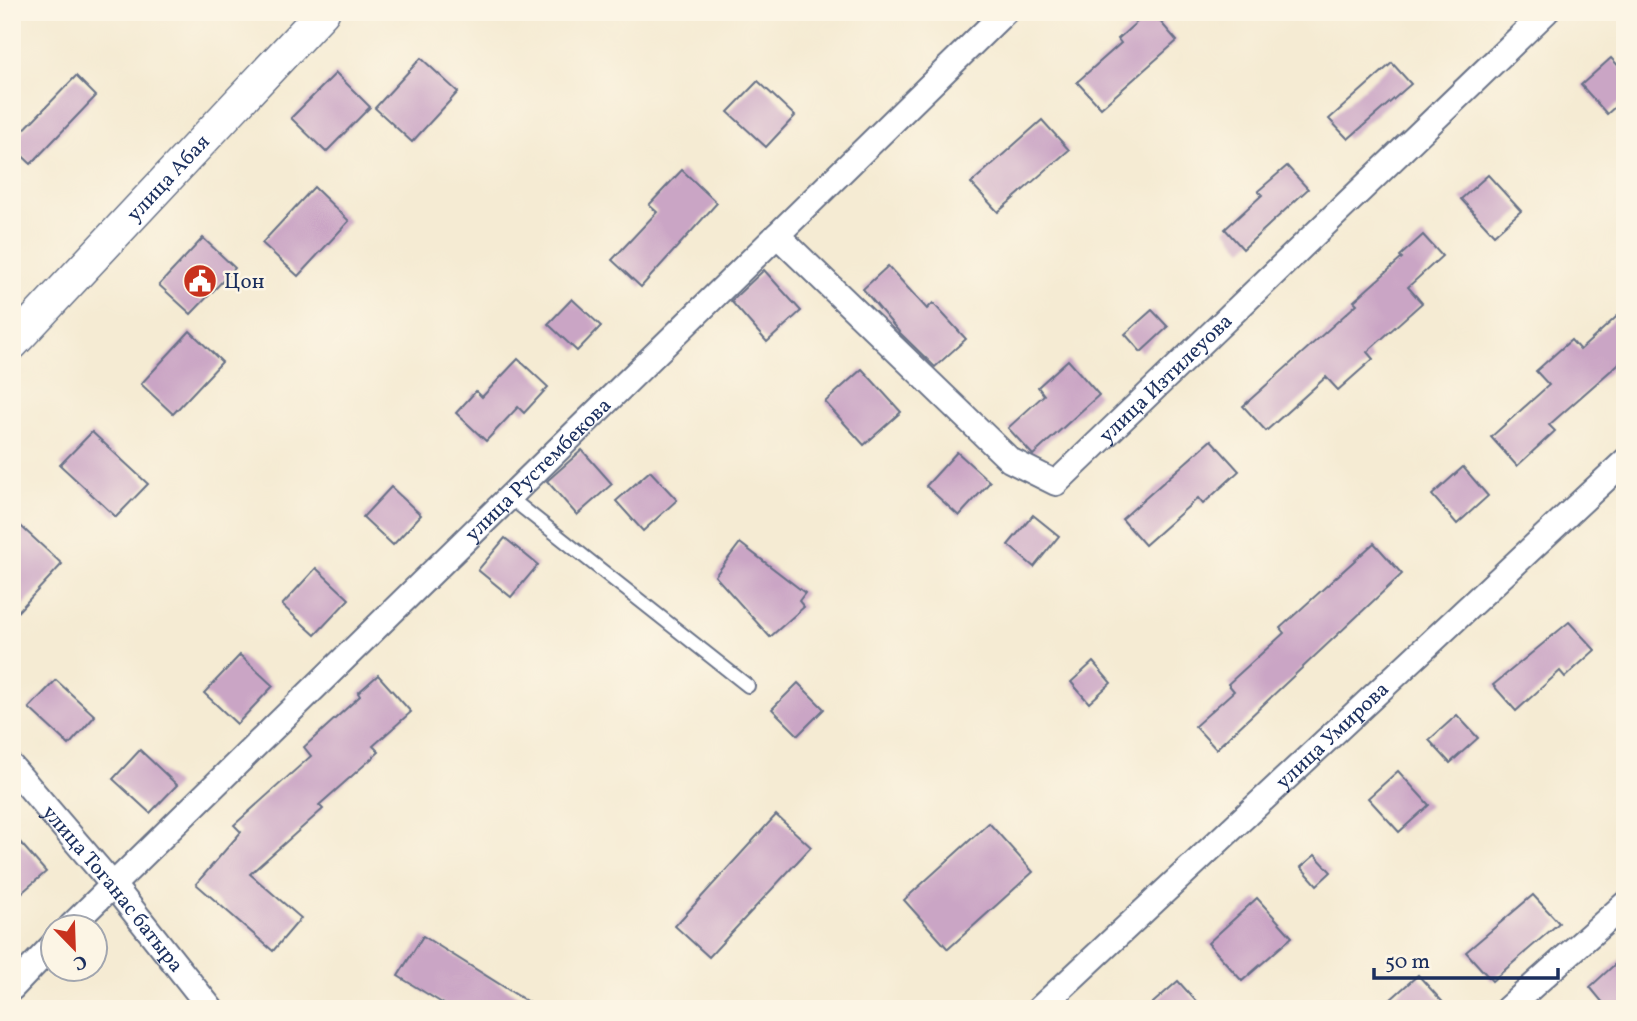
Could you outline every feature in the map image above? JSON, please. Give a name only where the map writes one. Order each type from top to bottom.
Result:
[{"type":"street","name":"улица Абая","points":[[12,344],[323,12]]},
{"type":"street","name":"улица Рустембекова","points":[[85,912],[1005,12]]},
{"type":"street","name":"улица Изтилеуова","points":[[776,235],[1010,460],[1056,483],[1545,12]]},
{"type":"street","name":"улица Умирова","points":[[1039,1009],[1625,461]]},
{"type":"street","name":"улица Тоганас батыра","points":[[12,767],[112,884],[211,1009]]},
{"type":"street","points":[[1507,1009],[1625,904]]},
{"type":"street","points":[[12,988],[38,961]]},
{"type":"lane","points":[[509,497],[748,686]]},
{"type":"building","points":[[1148,12],[1152,12],[1177,41],[1101,108],[1077,82],[1121,43],[1118,39]]},
{"type":"building","points":[[421,58],[458,92],[412,142],[375,108]]},
{"type":"building","points":[[1611,58],[1625,73],[1625,98],[1607,114],[1581,85]]},
{"type":"building","points":[[1392,63],[1411,84],[1348,139],[1329,119]]},
{"type":"building","points":[[336,73],[370,107],[326,152],[291,118]]},
{"type":"building","points":[[76,76],[96,96],[31,164],[12,146],[12,142]]},
{"type":"building","points":[[758,81],[795,116],[766,147],[728,112]]},
{"type":"building","points":[[1042,120],[1069,150],[998,212],[971,183]]},
{"type":"building","points":[[1287,166],[1308,189],[1243,249],[1225,229],[1262,195],[1258,191]]},
{"type":"building","points":[[682,170],[717,203],[641,287],[612,260],[657,212],[649,205]]},
{"type":"building","points":[[1488,175],[1521,211],[1494,235],[1461,199]]},
{"type":"building","points":[[314,187],[349,221],[298,276],[262,243]]},
{"type":"building","points":[[1423,235],[1442,256],[1408,287],[1422,303],[1367,352],[1373,359],[1338,390],[1326,377],[1266,431],[1243,406],[1357,304],[1354,301],[1402,258],[1400,256]]},
{"type":"building","points":[[203,238],[235,268],[191,314],[159,285]]},
{"type":"building","points":[[888,266],[927,309],[933,303],[966,339],[935,367],[900,333],[863,289]]},
{"type":"building","points":[[764,270],[801,311],[767,342],[731,301]]},
{"type":"building","points":[[572,299],[601,326],[577,351],[548,324]]},
{"type":"building","points":[[1625,309],[1625,358],[1549,425],[1555,431],[1517,466],[1491,437],[1549,385],[1536,371],[1571,340],[1580,350]]},
{"type":"building","points":[[1152,310],[1168,327],[1141,352],[1125,334]]},
{"type":"building","points":[[190,331],[222,362],[173,414],[141,384]]},
{"type":"building","points":[[518,359],[548,387],[524,413],[518,407],[486,441],[456,413],[476,391],[482,397]]},
{"type":"building","points":[[1068,360],[1099,395],[1033,455],[1008,428],[1044,395],[1038,387]]},
{"type":"building","points":[[862,369],[901,412],[864,445],[825,402]]},
{"type":"building","points":[[92,432],[148,484],[116,517],[60,465]]},
{"type":"building","points":[[1211,440],[1239,471],[1203,504],[1198,498],[1145,545],[1122,519]]},
{"type":"building","points":[[582,450],[612,484],[577,515],[547,481]]},
{"type":"building","points":[[957,452],[990,482],[959,516],[926,486]]},
{"type":"building","points":[[1463,467],[1488,496],[1457,524],[1432,495]]},
{"type":"building","points":[[650,471],[677,500],[643,531],[616,501]]},
{"type":"building","points":[[391,487],[421,515],[393,545],[363,517]]},
{"type":"building","points":[[1033,515],[1059,536],[1034,567],[1008,545]]},
{"type":"building","points":[[12,518],[62,564],[12,618]]},
{"type":"building","points":[[505,538],[538,565],[511,597],[478,570]]},
{"type":"building","points":[[740,543],[805,593],[799,601],[804,607],[770,637],[715,576]]},
{"type":"building","points":[[1374,543],[1402,574],[1216,749],[1195,726],[1234,691],[1228,684],[1284,633],[1280,628]]},
{"type":"building","points":[[316,568],[349,599],[315,635],[282,605]]},
{"type":"building","points":[[1569,622],[1595,650],[1565,677],[1560,671],[1516,711],[1493,685]]},
{"type":"building","points":[[240,655],[273,686],[237,724],[204,693]]},
{"type":"building","points":[[1093,662],[1111,683],[1089,703],[1071,682]]},
{"type":"building","points":[[378,675],[411,712],[373,746],[379,752],[319,805],[323,809],[250,874],[301,918],[273,951],[196,884],[241,832],[234,825],[311,756],[304,747],[360,696],[358,693]]},
{"type":"building","points":[[56,680],[95,716],[69,745],[29,708]]},
{"type":"building","points":[[798,683],[824,709],[798,735],[772,709]]},
{"type":"building","points":[[1457,715],[1478,738],[1450,763],[1429,740]]},
{"type":"building","points":[[140,750],[177,785],[150,813],[113,779]]},
{"type":"building","points":[[1398,771],[1429,805],[1399,832],[1368,798]]},
{"type":"building","points":[[776,815],[811,847],[709,957],[675,926]]},
{"type":"building","points":[[989,823],[1033,872],[948,949],[904,900]]},
{"type":"building","points":[[12,833],[46,872],[12,901]]},
{"type":"building","points":[[1315,855],[1331,872],[1317,885],[1301,867]]},
{"type":"building","points":[[1533,895],[1559,923],[1492,981],[1466,952]]},
{"type":"building","points":[[1257,898],[1292,937],[1242,981],[1208,943]]},
{"type":"building","points":[[423,936],[539,1009],[452,1009],[398,976]]},
{"type":"building","points":[[1625,955],[1625,1009],[1608,1009],[1590,987]]},
{"type":"building","points":[[1418,975],[1449,1009],[1380,1009]]},
{"type":"building","points":[[1178,981],[1203,1009],[1146,1009]]},
{"type":"place","name":"Цон","points":[[200,281]]}]
